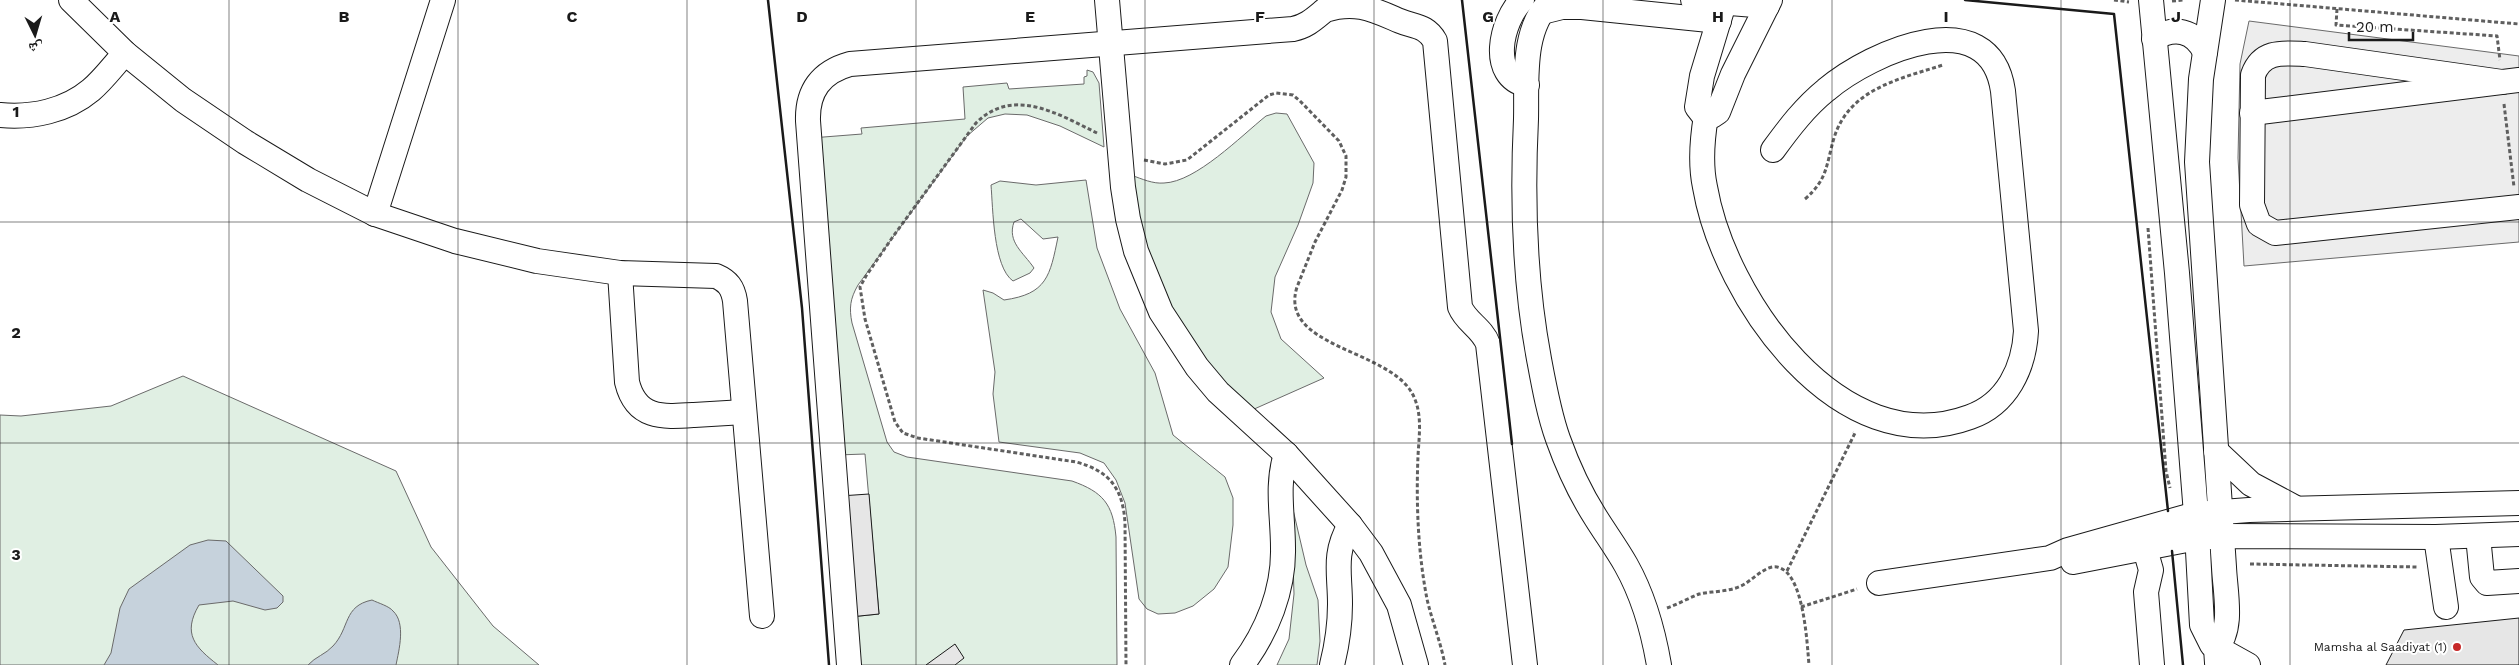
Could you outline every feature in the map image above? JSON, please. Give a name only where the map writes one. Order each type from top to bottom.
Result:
[{"type":"street","points":[[71,0],[125,54],[184,100],[244,142],[308,180],[375,214],[455,241],[528,258],[620,273],[716,276],[728,283],[735,301],[762,616]]},
{"type":"street","points":[[375,214],[443,0]]},
{"type":"street","points":[[1108,0],[1124,195],[1136,251],[1161,312],[1197,367],[1242,415],[1286,454],[1350,525],[1381,570],[1399,605],[1416,665]]},
{"type":"street","points":[[1522,0],[1514,8],[1508,21],[1502,49],[1503,63],[1508,76],[1520,84],[1527,85]]},
{"type":"street","points":[[1693,0],[1723,8]]},
{"type":"street","points":[[2151,0],[2178,283],[2196,514],[2202,625],[2207,639],[2217,656],[2248,665]]},
{"type":"street","points":[[2213,0],[2199,107],[2197,162],[2222,536],[2226,624],[2217,656]]},
{"type":"street","points":[[849,665],[808,121],[811,95],[826,74],[850,64],[1293,29],[1312,22],[1328,8],[1338,4],[1360,1],[1376,6],[1403,22],[1426,29],[1435,41],[1460,307],[1466,318],[1481,330],[1488,344],[1524,665]]},
{"type":"street","points":[[1723,8],[1698,95],[1698,111],[1706,116],[1712,116],[1720,109],[1733,74],[1768,3]]},
{"type":"street","points":[[1659,665],[1648,615],[1626,564],[1579,489],[1558,437],[1548,401],[1534,334],[1525,254],[1524,171],[1527,85],[1531,38],[1547,6],[1723,8],[1768,3]]},
{"type":"street","points":[[2154,39],[2163,33],[2183,32],[2200,42],[2205,52]]},
{"type":"street","points":[[1706,116],[1702,150],[1705,188],[1719,236],[1746,294],[1764,323],[1799,364],[1829,390],[1856,409],[1871,416],[1905,425],[1923,426],[1960,421],[1978,414],[1989,407],[2009,387],[2016,375],[2025,346],[2026,331],[2004,91],[1998,66],[1982,47],[1958,36],[1933,37],[1895,49],[1849,73],[1827,89],[1806,108],[1774,150]]},
{"type":"street","points":[[2510,81],[2305,54],[2277,53],[2268,55],[2256,67],[2253,74],[2252,205],[2255,218],[2266,229],[2275,232],[2519,207]]},
{"type":"street","points":[[0,116],[34,115],[73,101],[91,90],[125,54]]},
{"type":"street","points":[[2252,113],[2510,81]]},
{"type":"street","points":[[620,273],[627,382],[630,393],[636,403],[655,415],[744,412]]},
{"type":"street","points":[[2216,451],[2251,484],[2298,509]]},
{"type":"street","points":[[1242,665],[1260,638],[1269,618],[1281,574],[1283,551],[1279,490],[1286,454]]},
{"type":"street","points":[[2050,558],[2075,562],[2111,556],[2196,514],[2298,509],[2519,503]]},
{"type":"street","points":[[1332,665],[1339,623],[1337,561],[1343,536],[1350,525]]},
{"type":"street","points":[[1879,583],[2050,558],[2068,550],[2139,541],[2222,536],[2436,537],[2519,534]]},
{"type":"street","points":[[2478,536],[2484,581],[2487,583],[2519,581]]},
{"type":"street","points":[[2436,537],[2442,568],[2446,608]]},
{"type":"street","points":[[2139,541],[2151,570],[2146,592],[2152,665]]},
{"type":"street","points":[[2111,556],[2132,571],[2146,592]]},
{"type":"path","points":[[2229,0],[2519,24]]},
{"type":"path","points":[[1805,199],[1822,181],[1837,130],[1856,102],[1879,87],[1948,64]]},
{"type":"path","points":[[2148,227],[2166,471],[2171,494]]},
{"type":"path","points":[[1786,571],[1855,433],[1845,426],[1856,409]]},
{"type":"path","points":[[2250,564],[2442,568]]},
{"type":"path","points":[[1648,615],[1687,601],[1697,595],[1739,587],[1767,569],[1777,567],[1786,571],[1794,579],[1801,607],[1809,665]]},
{"type":"path","points":[[1801,607],[1879,583]]},
{"type":"green space","points":[[1087,70],[1093,72],[1099,83],[1104,147],[1060,126],[1027,115],[1005,114],[988,118],[967,136],[858,285],[852,299],[851,313],[852,323],[887,442],[894,452],[907,457],[1072,481],[1092,490],[1104,501],[1112,516],[1116,537],[1117,665],[855,665],[850,617],[879,614],[865,454],[837,455],[811,138],[862,134],[861,128],[965,119],[963,87],[1007,83],[1009,89],[1084,84]]},
{"type":"green space","points":[[1276,113],[1287,114],[1314,163],[1313,183],[1298,225],[1275,277],[1271,312],[1281,339],[1324,378],[1252,410],[1197,358],[1137,241],[1131,175],[1156,183],[1177,181],[1204,167],[1266,116]]},
{"type":"green space","points":[[1086,180],[1097,248],[1120,309],[1155,373],[1173,435],[1225,477],[1233,498],[1233,525],[1228,567],[1214,589],[1193,606],[1175,613],[1158,614],[1147,609],[1139,599],[1125,503],[1116,480],[1104,463],[1080,453],[999,442],[993,394],[995,372],[983,290],[993,293],[1004,300],[1018,297],[1038,288],[1049,272],[1058,237],[1043,239],[1021,219],[1014,222],[1012,229],[1014,241],[1034,268],[1030,273],[1013,281],[1006,274],[998,251],[991,185],[1000,181],[1036,185]]},
{"type":"green space","points":[[183,376],[396,471],[431,547],[493,626],[539,665],[0,665],[0,415],[21,416],[111,406]]},
{"type":"green space","points":[[1291,501],[1306,565],[1318,600],[1320,641],[1317,665],[1277,665],[1289,639],[1294,594]]},
{"type":"shaded area","points":[[2249,21],[2519,56],[2519,242],[2244,266],[2238,158],[2240,64]]},
{"type":"shaded area","points":[[208,540],[226,541],[283,596],[283,602],[277,608],[265,610],[233,601],[199,605],[194,615],[191,632],[197,646],[218,665],[104,665],[111,653],[120,608],[129,589],[190,545]]},
{"type":"shaded area","points":[[372,600],[391,609],[397,616],[401,637],[396,665],[308,665],[333,646],[351,612],[363,603]]},
{"type":"building","points":[[869,494],[879,614],[850,617],[840,496]]},
{"type":"building","name":"Mamsha al Saadiyat (1)","points":[[2519,618],[2519,665],[2386,665],[2404,630]]},
{"type":"building","points":[[955,644],[964,658],[955,665],[926,665]]},
{"type":"wall","points":[[768,0],[802,308],[829,665]]},
{"type":"wall","points":[[1462,0],[1512,444]]},
{"type":"wall","points":[[1965,0],[2114,14],[2168,511]]},
{"type":"wall","points":[[2172,551],[2183,665]]},
{"type":"place","name":"Mamsha al Saadiyat (1)","points":[[2457,647]]}]
